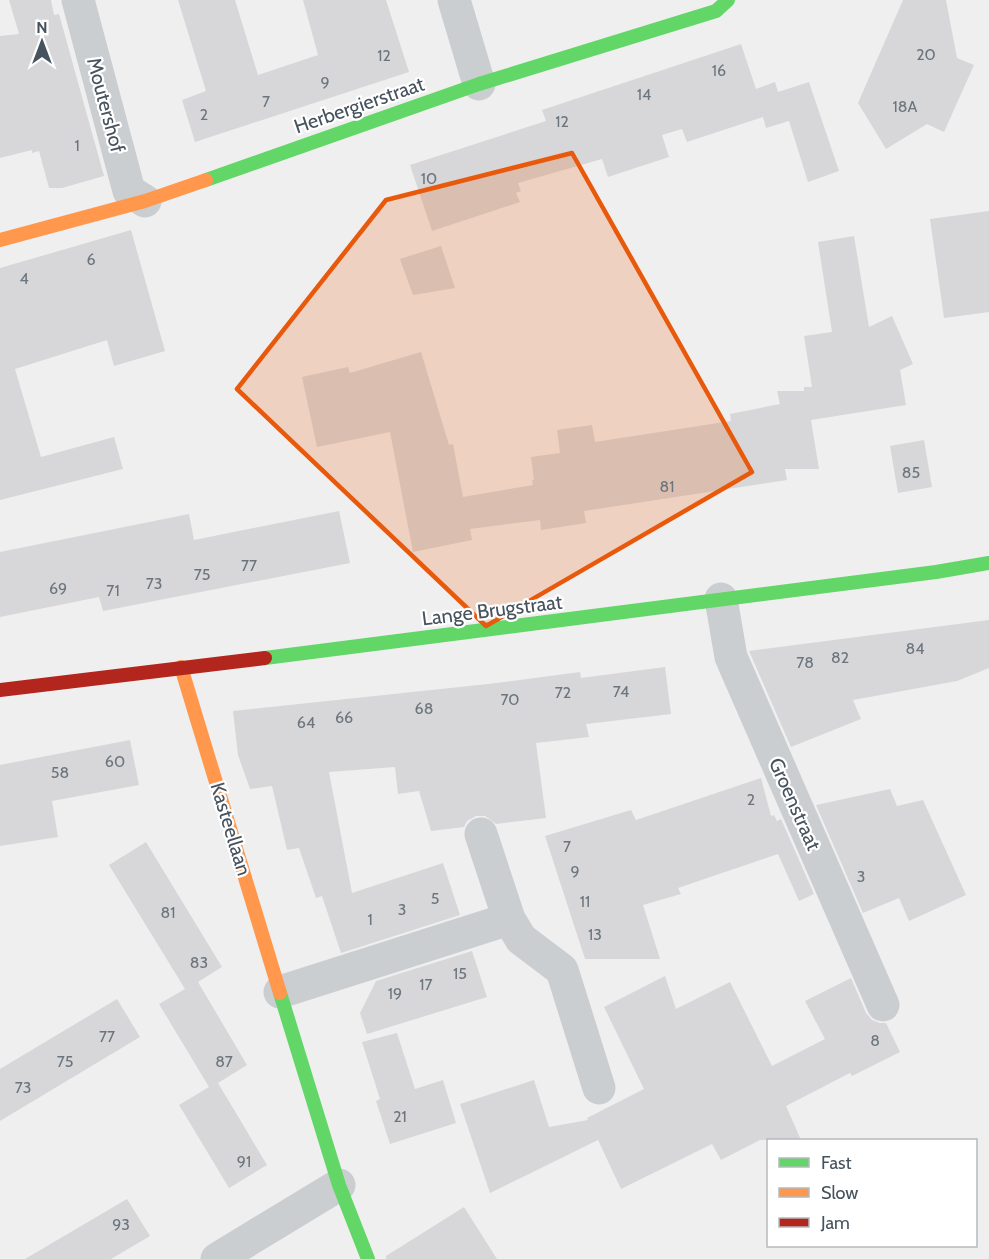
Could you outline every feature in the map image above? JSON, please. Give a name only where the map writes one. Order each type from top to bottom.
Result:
[{"type":"street","name":"Moutershof","points":[[78,0],[129,191],[146,201]]},
{"type":"street","points":[[454,0],[479,84]]},
{"type":"street","name":"Herbergierstraat","points":[[0,240],[146,201],[479,84],[716,11],[728,0]]},
{"type":"street","name":"Lange Brugstraat","points":[[0,690],[428,638],[936,572],[989,563]]},
{"type":"street","name":"Groenstraat","points":[[721,599],[731,657],[883,1005]]},
{"type":"street","name":"Kasteellaan","points":[[181,667],[339,1185],[368,1259]]},
{"type":"street","points":[[481,834],[509,919],[520,939],[562,970],[599,1088]]},
{"type":"street","points":[[280,992],[509,919]]},
{"type":"street","points":[[217,1259],[339,1185]]},
{"type":"highlighted area","points":[[572,153],[752,472],[486,626],[237,389],[386,200]]},
{"type":"building","points":[[9,0],[51,0],[54,15],[59,14],[104,176],[62,188],[49,188],[39,151],[32,153],[32,150],[0,158],[0,36],[19,34]]},
{"type":"building","points":[[178,0],[235,0],[258,75],[318,55],[303,0],[386,0],[409,72],[195,142],[182,100],[206,91]]},
{"type":"building","points":[[903,0],[946,0],[957,58],[974,65],[944,132],[927,124],[886,149],[858,103]]},
{"type":"building","points":[[741,44],[756,89],[775,82],[778,92],[809,82],[839,171],[808,182],[789,121],[766,128],[763,117],[687,142],[682,129],[662,135],[669,157],[608,177],[602,159],[518,183],[521,191],[516,193],[520,202],[432,231],[410,165],[546,121],[542,110]]},
{"type":"building","points":[[989,211],[989,312],[944,318],[930,219]]},
{"type":"building","points":[[131,230],[165,351],[114,366],[107,340],[15,369],[41,457],[114,437],[123,469],[0,500],[0,268]]},
{"type":"building","points":[[854,236],[869,327],[892,316],[913,364],[900,370],[906,405],[811,420],[819,469],[785,469],[787,480],[584,511],[586,523],[541,530],[540,520],[470,529],[472,540],[413,552],[390,432],[317,447],[302,377],[348,367],[350,373],[421,352],[449,445],[453,444],[463,497],[533,485],[531,457],[560,453],[557,430],[592,425],[595,442],[731,421],[730,414],[780,404],[777,391],[804,391],[804,387],[812,387],[804,336],[832,332],[818,242]]},
{"type":"building","points":[[441,246],[455,288],[413,295],[400,259]]},
{"type":"building","points":[[924,440],[932,487],[898,493],[890,446]]},
{"type":"building","points":[[339,511],[350,563],[103,611],[99,597],[0,617],[0,552],[189,514],[194,540]]},
{"type":"building","points":[[989,620],[989,668],[957,681],[853,700],[861,719],[791,747],[749,651]]},
{"type":"building","points":[[665,667],[671,714],[586,724],[589,737],[536,743],[546,818],[496,824],[485,816],[476,816],[467,821],[464,827],[431,831],[419,791],[398,794],[395,767],[329,772],[352,893],[443,863],[460,915],[341,953],[322,896],[316,898],[299,848],[287,850],[272,786],[250,789],[238,755],[233,711],[580,672],[581,678]]},
{"type":"building","points":[[130,740],[139,785],[52,801],[58,837],[0,846],[0,765]]},
{"type":"building","points":[[761,778],[771,816],[774,815],[777,821],[781,819],[814,894],[799,901],[778,854],[678,888],[681,894],[643,905],[660,959],[585,959],[545,836],[631,810],[636,820]]},
{"type":"building","points":[[890,789],[897,806],[923,800],[966,895],[909,921],[899,898],[863,913],[816,805]]},
{"type":"building","points":[[146,842],[222,967],[198,982],[247,1065],[218,1083],[267,1165],[229,1188],[179,1105],[209,1087],[159,1004],[185,989],[109,865]]},
{"type":"building","points":[[472,951],[487,997],[367,1034],[360,1013],[376,981]]},
{"type":"building","points":[[665,976],[676,1009],[730,982],[772,1066],[825,1039],[805,1001],[851,978],[866,1013],[872,1020],[886,1023],[900,1052],[852,1076],[850,1073],[786,1106],[801,1139],[760,1140],[721,1160],[712,1144],[621,1189],[598,1140],[490,1193],[460,1104],[534,1080],[549,1127],[588,1120],[587,1118],[644,1089],[604,1007]]},
{"type":"building","points":[[117,999],[140,1037],[0,1121],[0,1069]]},
{"type":"building","points":[[397,1033],[415,1089],[443,1080],[456,1123],[390,1144],[376,1101],[380,1099],[362,1042]]},
{"type":"building","points":[[127,1199],[150,1236],[111,1259],[25,1259]]},
{"type":"building","points":[[464,1207],[497,1259],[386,1259],[386,1256]]},
{"type":"traffic: fast","points":[[206,180],[479,84],[716,11],[728,0]]},
{"type":"traffic: fast","points":[[265,658],[936,572],[989,563]]},
{"type":"traffic: fast","points":[[280,993],[339,1185],[368,1259]]},
{"type":"traffic: slow","points":[[0,240],[145,201],[206,180]]},
{"type":"traffic: slow","points":[[181,667],[280,993]]},
{"type":"traffic: jam","points":[[0,690],[265,658]]}]
